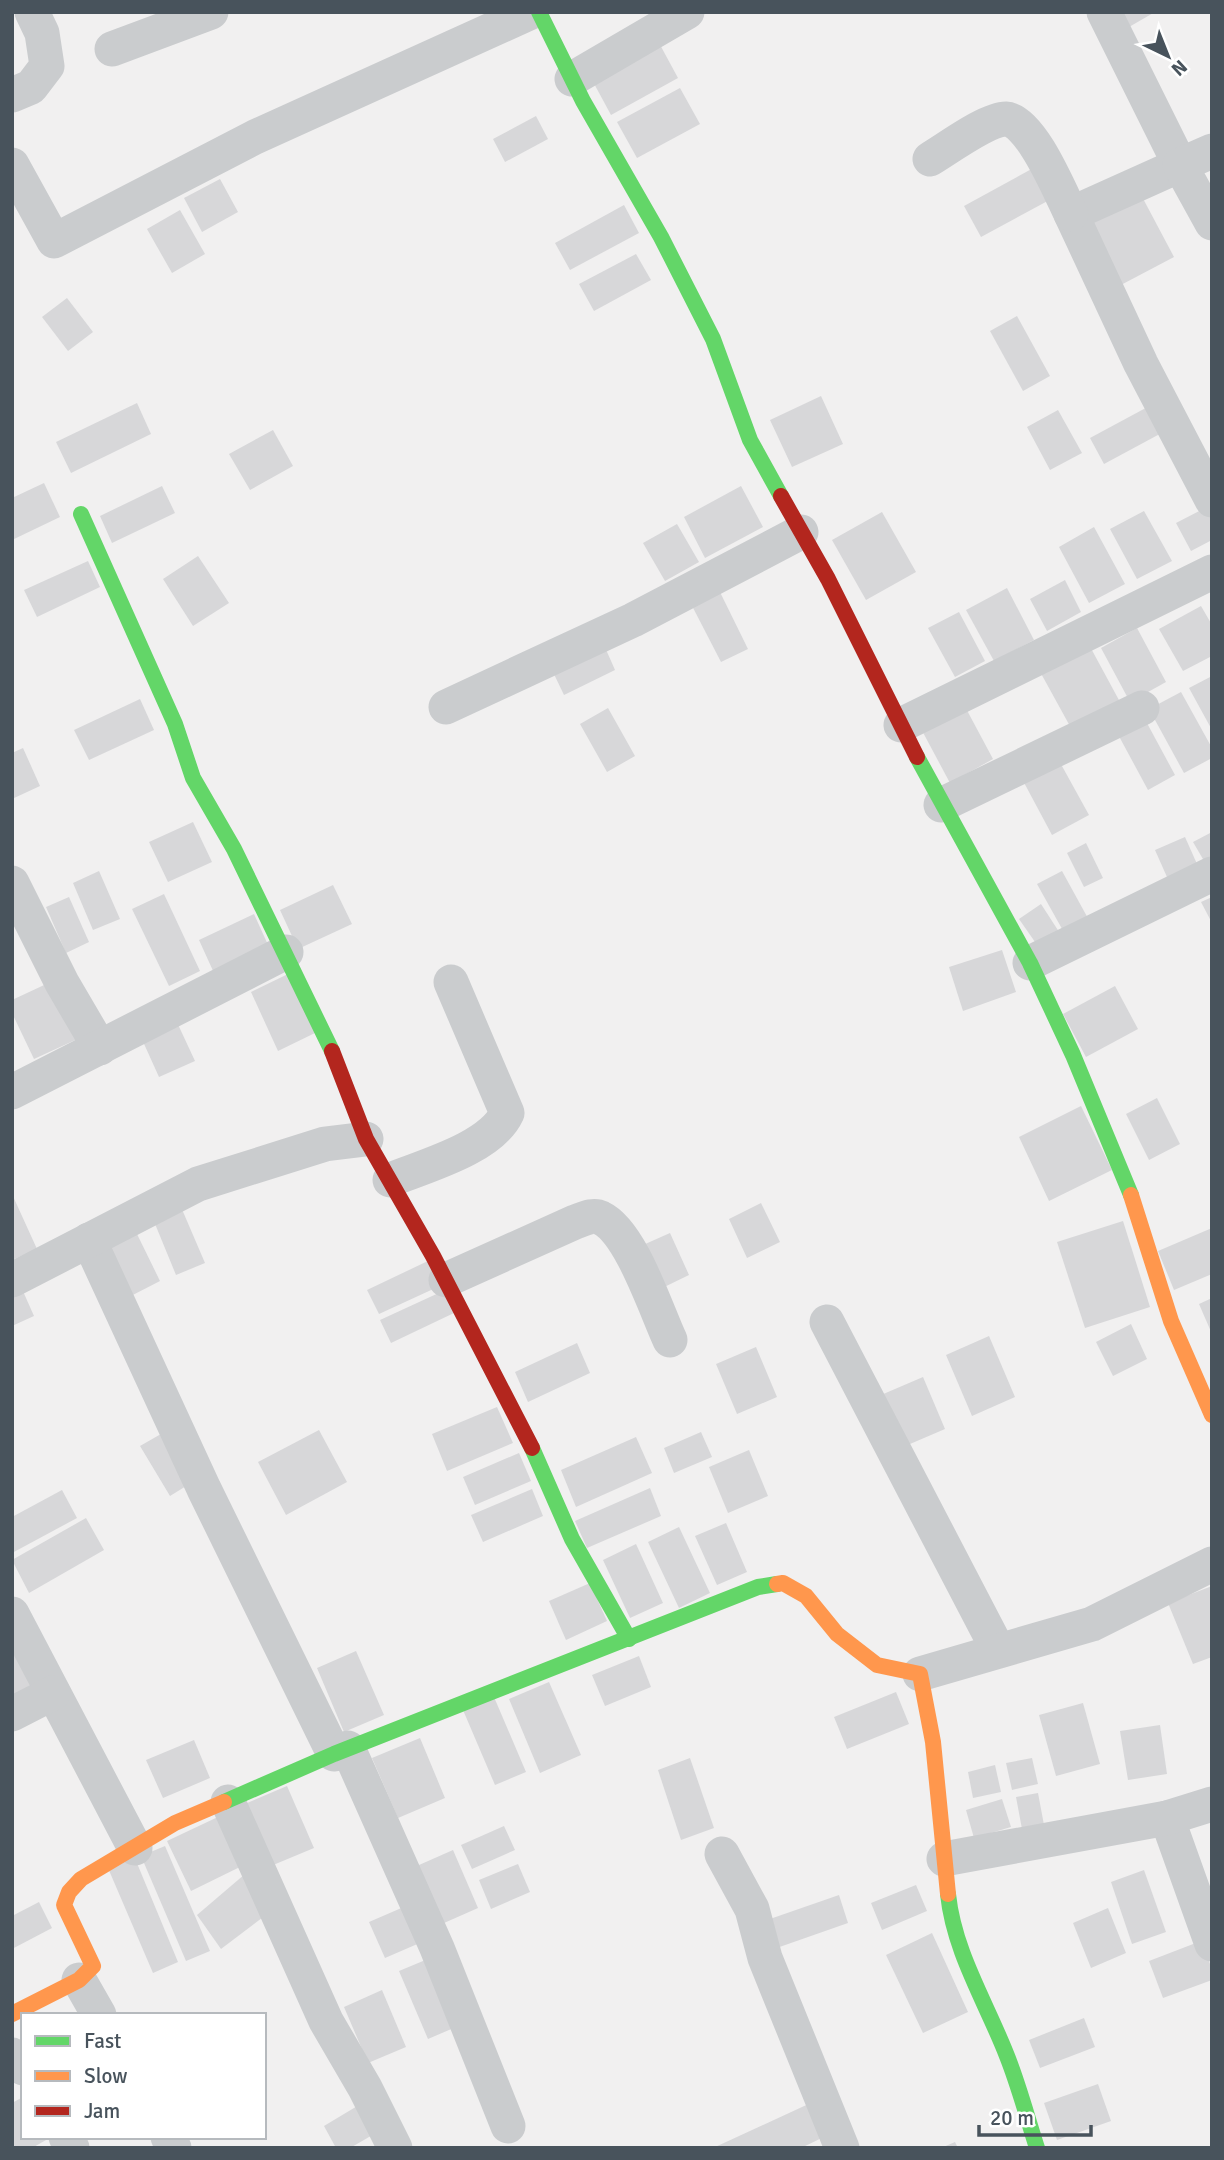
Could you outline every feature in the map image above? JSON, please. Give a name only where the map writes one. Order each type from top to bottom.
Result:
[{"type":"street","points":[[12,94],[31,87],[47,66],[42,33],[32,12]]},
{"type":"street","points":[[112,49],[211,12]]},
{"type":"street","points":[[12,165],[54,241],[255,137],[531,12]]},
{"type":"street","points":[[538,12],[572,79],[661,237],[713,340],[750,440],[828,579],[941,805],[982,872],[1030,963],[1073,1055],[1135,1205],[1171,1321],[1212,1415]]},
{"type":"street","points":[[572,79],[687,12]]},
{"type":"street","points":[[1104,12],[1212,223]]},
{"type":"street","points":[[930,159],[993,122],[1007,119],[1017,123],[1029,136],[1071,214],[1141,364],[1212,500]]},
{"type":"street","points":[[1071,214],[1212,151]]},
{"type":"street","points":[[81,514],[176,724],[193,778],[234,849],[286,952],[344,1076],[366,1139],[446,1280],[526,1436],[572,1539],[629,1639]]},
{"type":"street","points":[[446,707],[633,620],[801,532]]},
{"type":"street","points":[[901,725],[1212,572]]},
{"type":"street","points":[[941,805],[1142,708]]},
{"type":"street","points":[[1030,963],[1212,874]]},
{"type":"street","points":[[12,883],[62,983],[100,1048]]},
{"type":"street","points":[[12,1092],[286,952]]},
{"type":"street","points":[[390,1180],[486,1137],[501,1126],[507,1113],[501,1093],[451,982]]},
{"type":"street","points":[[12,1280],[198,1184],[325,1144],[366,1139]]},
{"type":"street","points":[[446,1280],[592,1216],[602,1219],[616,1231],[631,1254],[670,1340]]},
{"type":"street","points":[[89,1240],[204,1489],[341,1751],[437,1948],[508,2126]]},
{"type":"street","points":[[827,1322],[998,1650]]},
{"type":"street","points":[[12,2014],[89,1973],[92,1958],[68,1920],[64,1905],[69,1892],[81,1879],[175,1823],[485,1692],[629,1639],[758,1587],[783,1583],[806,1596],[837,1634],[877,1665],[920,1674],[1092,1624],[1212,1564]]},
{"type":"street","points":[[12,1614],[135,1847]]},
{"type":"street","points":[[920,1674],[933,1742],[951,1921],[975,1986],[1007,2056],[1037,2148]]},
{"type":"street","points":[[12,1714],[53,1693]]},
{"type":"street","points":[[228,1802],[326,2021],[365,2088],[395,2148]]},
{"type":"street","points":[[944,1859],[1167,1818],[1212,1804]]},
{"type":"street","points":[[1167,1818],[1212,1944]]},
{"type":"street","points":[[722,1854],[751,1909],[765,1958],[842,2148]]},
{"type":"street","points":[[79,1980],[98,2013]]},
{"type":"building","points":[[1120,12],[1155,12],[1129,27]]},
{"type":"building","points":[[658,41],[678,78],[611,115],[591,78]]},
{"type":"building","points":[[680,88],[700,124],[637,158],[617,122]]},
{"type":"building","points":[[536,116],[548,139],[505,162],[493,139]]},
{"type":"building","points":[[1037,166],[1055,197],[981,237],[964,206]]},
{"type":"building","points":[[220,179],[238,212],[202,232],[184,198]]},
{"type":"building","points":[[1139,191],[1174,257],[1119,286],[1084,221]]},
{"type":"building","points":[[624,205],[639,233],[570,270],[555,243]]},
{"type":"building","points":[[180,210],[205,254],[172,273],[147,229]]},
{"type":"building","points":[[636,254],[651,280],[594,311],[579,284]]},
{"type":"building","points":[[67,298],[93,332],[68,351],[42,317]]},
{"type":"building","points":[[1017,316],[1050,376],[1023,391],[990,331]]},
{"type":"building","points":[[821,396],[843,444],[792,467],[770,420]]},
{"type":"building","points":[[137,403],[151,434],[71,473],[56,442]]},
{"type":"building","points":[[1155,403],[1169,429],[1104,464],[1090,438]]},
{"type":"building","points":[[1058,410],[1082,453],[1050,470],[1027,427]]},
{"type":"building","points":[[273,430],[293,466],[250,490],[229,454]]},
{"type":"building","points":[[44,483],[60,517],[12,540],[12,498]]},
{"type":"building","points":[[162,486],[175,513],[112,543],[100,516]]},
{"type":"building","points":[[741,486],[763,527],[705,558],[684,517]]},
{"type":"building","points":[[1207,507],[1212,517],[1212,540],[1191,551],[1176,523]]},
{"type":"building","points":[[1144,511],[1172,561],[1137,579],[1110,529]]},
{"type":"building","points":[[882,512],[916,572],[866,600],[832,540]]},
{"type":"building","points":[[677,524],[699,562],[665,581],[643,543]]},
{"type":"building","points":[[1094,527],[1125,584],[1089,603],[1059,547]]},
{"type":"building","points":[[198,556],[229,603],[193,626],[163,579]]},
{"type":"building","points":[[88,561],[100,587],[37,617],[24,590]]},
{"type":"building","points":[[1065,580],[1081,612],[1047,631],[1030,599]]},
{"type":"building","points":[[717,586],[748,649],[721,662],[689,600]]},
{"type":"building","points":[[1007,588],[1034,640],[994,661],[966,610]]},
{"type":"building","points":[[1201,606],[1212,625],[1212,656],[1183,671],[1159,629]]},
{"type":"building","points":[[959,612],[985,661],[955,677],[928,628]]},
{"type":"building","points":[[1137,628],[1166,682],[1130,702],[1101,648]]},
{"type":"building","points":[[1087,641],[1120,702],[1071,728],[1038,668]]},
{"type":"building","points":[[604,645],[615,670],[564,695],[552,670]]},
{"type":"building","points":[[1212,676],[1212,730],[1189,688]]},
{"type":"building","points":[[1181,692],[1212,748],[1212,758],[1184,773],[1149,709]]},
{"type":"building","points":[[140,699],[154,730],[89,760],[74,730]]},
{"type":"building","points":[[962,701],[993,759],[950,783],[919,725]]},
{"type":"building","points":[[608,708],[635,756],[607,772],[580,724]]},
{"type":"building","points":[[1141,712],[1175,775],[1148,790],[1114,727]]},
{"type":"building","points":[[23,748],[40,786],[12,799],[12,753]]},
{"type":"building","points":[[1057,757],[1089,815],[1052,835],[1021,777]]},
{"type":"building","points":[[193,822],[212,862],[168,882],[149,842]]},
{"type":"building","points":[[1212,832],[1212,864],[1207,866],[1193,842]]},
{"type":"building","points":[[1185,837],[1201,873],[1171,886],[1155,850]]},
{"type":"building","points":[[1086,843],[1103,878],[1084,887],[1067,853]]},
{"type":"building","points":[[99,871],[120,919],[93,930],[73,883]]},
{"type":"building","points":[[1062,871],[1090,922],[1066,936],[1037,884]]},
{"type":"building","points":[[333,885],[352,924],[298,949],[280,910]]},
{"type":"building","points":[[164,894],[200,971],[169,986],[132,909]]},
{"type":"building","points":[[69,897],[89,942],[66,953],[46,907]]},
{"type":"building","points":[[1212,897],[1212,923],[1201,902]]},
{"type":"building","points":[[1041,904],[1063,938],[1042,952],[1019,919]]},
{"type":"building","points":[[254,914],[269,947],[214,973],[199,940]]},
{"type":"building","points":[[1002,950],[1016,992],[963,1011],[949,967]]},
{"type":"building","points":[[288,974],[315,1033],[278,1051],[251,992]]},
{"type":"building","points":[[57,979],[84,1036],[34,1059],[12,1013],[12,1000]]},
{"type":"building","points":[[1115,986],[1138,1029],[1086,1057],[1063,1014]]},
{"type":"building","points":[[175,1018],[195,1061],[159,1077],[140,1035]]},
{"type":"building","points":[[1157,1098],[1180,1144],[1149,1160],[1126,1114]]},
{"type":"building","points":[[1081,1106],[1112,1170],[1049,1201],[1019,1137]]},
{"type":"building","points":[[12,1194],[37,1249],[12,1260]]},
{"type":"building","points":[[761,1203],[780,1242],[747,1258],[729,1219]]},
{"type":"building","points":[[181,1207],[205,1263],[176,1275],[153,1219]]},
{"type":"building","points":[[1123,1221],[1150,1307],[1085,1328],[1057,1242]]},
{"type":"building","points":[[1212,1228],[1212,1274],[1174,1290],[1158,1251]]},
{"type":"building","points":[[670,1233],[689,1275],[654,1292],[634,1249]]},
{"type":"building","points":[[137,1234],[160,1281],[127,1298],[104,1251]]},
{"type":"building","points":[[430,1260],[442,1285],[379,1314],[367,1290]]},
{"type":"building","points":[[22,1289],[34,1316],[12,1326],[12,1294]]},
{"type":"building","points":[[443,1291],[454,1313],[391,1343],[380,1320]]},
{"type":"building","points":[[1212,1298],[1212,1334],[1199,1304]]},
{"type":"building","points":[[1131,1324],[1147,1359],[1113,1376],[1096,1342]]},
{"type":"building","points":[[989,1336],[1015,1397],[972,1416],[946,1355]]},
{"type":"building","points":[[577,1343],[590,1373],[528,1402],[515,1372]]},
{"type":"building","points":[[756,1347],[777,1397],[737,1414],[716,1364]]},
{"type":"building","points":[[923,1377],[945,1429],[903,1447],[881,1395]]},
{"type":"building","points":[[497,1407],[513,1443],[447,1471],[432,1434]]},
{"type":"building","points":[[319,1430],[347,1482],[286,1515],[258,1462]]},
{"type":"building","points":[[701,1432],[712,1457],[674,1473],[664,1448]]},
{"type":"building","points":[[161,1434],[191,1483],[170,1496],[140,1446]]},
{"type":"building","points":[[636,1437],[652,1473],[576,1507],[561,1470]]},
{"type":"building","points":[[749,1450],[768,1496],[728,1513],[709,1467]]},
{"type":"building","points":[[519,1453],[531,1481],[475,1505],[463,1477]]},
{"type":"building","points":[[650,1488],[661,1516],[587,1548],[575,1521]]},
{"type":"building","points":[[532,1489],[543,1516],[483,1542],[471,1515]]},
{"type":"building","points":[[62,1490],[77,1518],[12,1553],[12,1517]]},
{"type":"building","points":[[86,1518],[104,1550],[29,1593],[12,1560]]},
{"type":"building","points":[[726,1523],[747,1572],[717,1585],[695,1536]]},
{"type":"building","points":[[679,1527],[710,1593],[679,1608],[648,1542]]},
{"type":"building","points":[[636,1544],[663,1603],[630,1618],[603,1560]]},
{"type":"building","points":[[590,1583],[607,1621],[566,1640],[549,1601]]},
{"type":"building","points":[[1212,1586],[1212,1657],[1193,1664],[1168,1603]]},
{"type":"building","points":[[356,1651],[384,1715],[344,1732],[317,1668]]},
{"type":"building","points":[[21,1652],[38,1684],[12,1698],[12,1657]]},
{"type":"building","points":[[639,1656],[651,1687],[605,1706],[592,1675]]},
{"type":"building","points":[[549,1682],[581,1755],[540,1773],[509,1699]]},
{"type":"building","points":[[896,1692],[909,1724],[847,1749],[834,1717]]},
{"type":"building","points":[[494,1697],[526,1772],[495,1785],[463,1710]]},
{"type":"building","points":[[1083,1703],[1100,1764],[1056,1776],[1039,1715]]},
{"type":"building","points":[[1160,1725],[1167,1774],[1128,1780],[1120,1731]]},
{"type":"building","points":[[420,1738],[445,1798],[398,1818],[372,1758]]},
{"type":"building","points":[[194,1740],[210,1778],[163,1798],[146,1760]]},
{"type":"building","points":[[690,1758],[714,1828],[681,1840],[658,1770]]},
{"type":"building","points":[[1032,1758],[1038,1784],[1012,1790],[1006,1763]]},
{"type":"building","points":[[995,1765],[1001,1792],[973,1798],[968,1772]]},
{"type":"building","points":[[287,1786],[314,1848],[266,1868],[240,1806]]},
{"type":"building","points":[[1038,1793],[1044,1825],[1022,1829],[1016,1797]]},
{"type":"building","points":[[1002,1799],[1011,1827],[974,1838],[966,1810]]},
{"type":"building","points":[[220,1816],[244,1865],[191,1891],[167,1841]]},
{"type":"building","points":[[504,1826],[515,1850],[472,1869],[461,1845]]},
{"type":"building","points":[[165,1846],[210,1951],[186,1961],[141,1856]]},
{"type":"building","points":[[453,1850],[478,1908],[435,1927],[410,1869]]},
{"type":"building","points":[[134,1856],[178,1962],[153,1973],[108,1868]]},
{"type":"building","points":[[518,1864],[530,1892],[491,1909],[479,1880]]},
{"type":"building","points":[[1144,1870],[1166,1932],[1132,1944],[1111,1882]]},
{"type":"building","points":[[245,1874],[271,1911],[221,1949],[197,1915]]},
{"type":"building","points":[[916,1885],[927,1911],[882,1930],[871,1903]]},
{"type":"building","points":[[839,1895],[848,1923],[771,1950],[761,1922]]},
{"type":"building","points":[[39,1902],[52,1928],[12,1949],[12,1916]]},
{"type":"building","points":[[406,1906],[422,1942],[385,1958],[369,1922]]},
{"type":"building","points":[[1108,1908],[1126,1953],[1091,1968],[1073,1923]]},
{"type":"building","points":[[932,1933],[968,2012],[923,2033],[886,1955]]},
{"type":"building","points":[[1201,1941],[1212,1969],[1212,1980],[1163,1998],[1149,1961]]},
{"type":"building","points":[[435,1956],[463,2024],[428,2039],[399,1971]]},
{"type":"building","points":[[382,1990],[406,2047],[368,2063],[344,2007]]},
{"type":"building","points":[[1084,2018],[1095,2047],[1040,2068],[1029,2040]]},
{"type":"building","points":[[1098,2084],[1111,2121],[1057,2140],[1044,2103]]},
{"type":"building","points":[[21,2098],[21,2139],[46,2140],[32,2148],[12,2148],[12,2103]]},
{"type":"building","points":[[815,2101],[830,2134],[801,2148],[713,2148]]},
{"type":"building","points":[[359,2105],[376,2133],[350,2148],[336,2148],[324,2126]]},
{"type":"building","points":[[955,2142],[958,2148],[941,2148]]},
{"type":"traffic: fast","points":[[539,12],[583,101],[661,237],[713,339],[750,440],[781,496]]},
{"type":"traffic: fast","points":[[81,514],[175,724],[193,778],[234,849],[332,1051]]},
{"type":"traffic: fast","points":[[917,757],[1030,963],[1073,1055],[1131,1195]]},
{"type":"traffic: fast","points":[[532,1448],[572,1539],[629,1639]]},
{"type":"traffic: fast","points":[[224,1802],[334,1754],[758,1587],[777,1584]]},
{"type":"traffic: fast","points":[[948,1894],[951,1915],[964,1957],[1011,2067],[1037,2148]]},
{"type":"traffic: slow","points":[[1131,1195],[1171,1321],[1212,1415]]},
{"type":"traffic: slow","points":[[777,1584],[783,1583],[806,1596],[837,1634],[877,1665],[920,1674],[933,1742],[948,1894]]},
{"type":"traffic: slow","points":[[12,2014],[79,1980],[93,1966],[64,1905],[69,1892],[81,1879],[175,1823],[224,1802]]},
{"type":"traffic: jam","points":[[781,496],[828,579],[917,757]]},
{"type":"traffic: jam","points":[[332,1051],[366,1139],[433,1256],[532,1448]]}]
